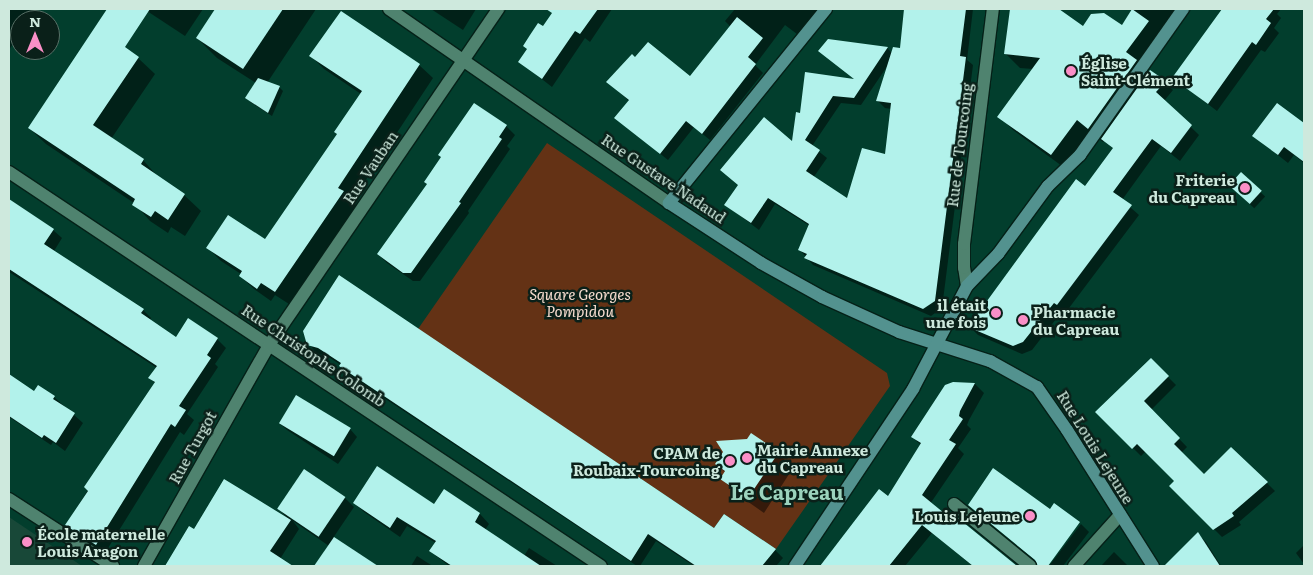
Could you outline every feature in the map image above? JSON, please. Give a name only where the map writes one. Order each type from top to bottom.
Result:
[{"type":"street","name":"Rue Gustave Nadaud","points":[[389,9],[464,59],[669,203],[761,263],[877,323],[938,344]]},
{"type":"street","name":"Rue Vauban","points":[[269,344],[498,9]]},
{"type":"street","points":[[669,203],[826,9]]},
{"type":"street","name":"Rue de Tourcoing","points":[[967,286],[964,268],[964,244],[993,9]]},
{"type":"street","points":[[795,566],[906,400],[938,344],[967,286],[998,254],[1048,186],[1080,155],[1183,9]]},
{"type":"street","name":"Rue Christophe Colomb","points":[[9,172],[601,566]]},
{"type":"street","name":"Rue Turgot","points":[[144,566],[269,344]]},
{"type":"street","name":"Rue Louis Lejeune","points":[[938,344],[990,361],[1037,387],[1063,423],[1153,566]]},
{"type":"street","points":[[9,499],[113,566]]},
{"type":"street","points":[[954,504],[1030,566]]},
{"type":"street","points":[[1074,566],[1120,515]]},
{"type":"shaded area","name":"École maternelle Louis Aragon","points":[[9,517],[82,566],[9,566]]},
{"type":"green space","name":"Square Georges Pompidou","points":[[547,143],[887,373],[890,386],[776,549],[724,514],[714,528],[418,329]]},
{"type":"building","points":[[107,9],[150,9],[125,47],[139,57],[93,125],[144,159],[141,164],[185,194],[168,220],[155,211],[151,217],[132,205],[135,199],[28,128]]},
{"type":"building","points":[[215,9],[283,9],[243,69],[196,38]]},
{"type":"building","points":[[546,9],[598,9],[580,34],[575,31],[542,79],[518,62],[527,49],[523,46],[538,23],[543,26],[552,13]]},
{"type":"building","points":[[904,9],[966,9],[960,56],[966,57],[935,301],[923,309],[804,258],[807,254],[798,250],[809,224],[768,198],[751,223],[724,205],[738,185],[720,170],[764,117],[792,141],[796,112],[800,113],[805,72],[854,79],[818,51],[828,39],[888,47],[854,98],[833,96],[805,140],[820,150],[806,171],[847,198],[862,148],[885,154],[891,103],[876,101],[893,47],[900,48]]},
{"type":"building","name":"Église Saint-Clément","points":[[1010,9],[1059,9],[1083,26],[1091,14],[1104,13],[1122,25],[1132,9],[1149,21],[1126,52],[1137,60],[1088,129],[1077,120],[1051,155],[997,117],[1040,58],[1004,54]]},
{"type":"building","points":[[1222,9],[1274,9],[1266,19],[1271,23],[1256,45],[1252,42],[1208,104],[1172,78]]},
{"type":"building","points":[[341,11],[420,64],[338,188],[344,191],[275,292],[261,283],[257,289],[239,276],[242,271],[206,248],[228,215],[265,239],[337,134],[334,132],[362,91],[309,56]]},
{"type":"building","points":[[737,17],[763,38],[748,57],[756,64],[702,134],[686,121],[660,154],[614,118],[629,100],[606,82],[632,54],[635,57],[648,42],[690,76]]},
{"type":"building","points":[[1150,70],[1166,81],[1156,92],[1192,125],[1171,153],[1152,139],[1113,192],[1132,205],[1057,305],[1054,303],[1023,342],[1013,346],[968,327],[1076,179],[1085,186],[1113,148],[1101,139]]},
{"type":"building","points":[[258,78],[280,86],[268,113],[245,98]]},
{"type":"building","points":[[474,103],[507,125],[499,137],[502,139],[459,202],[461,203],[411,273],[403,273],[377,254],[427,184],[424,182],[441,157],[438,155]]},
{"type":"building","points":[[1277,103],[1304,123],[1304,162],[1284,147],[1278,155],[1252,136]]},
{"type":"building","name":"Friterie du Capreau","points":[[1241,172],[1262,191],[1250,204],[1229,185]]},
{"type":"building","points":[[9,199],[54,229],[44,244],[144,309],[141,313],[176,337],[188,318],[218,338],[207,355],[211,358],[179,406],[186,410],[175,427],[171,424],[96,545],[65,525],[88,491],[84,487],[155,382],[148,378],[157,366],[9,269]]},
{"type":"building","points":[[339,275],[714,528],[724,514],[776,549],[762,566],[696,566],[648,534],[631,561],[339,366],[341,363],[318,348],[307,345],[303,331]]},
{"type":"building","points":[[1151,358],[1169,376],[1144,401],[1180,438],[1174,444],[1204,474],[1231,447],[1268,482],[1232,513],[1234,516],[1213,530],[1169,486],[1174,481],[1137,444],[1132,449],[1095,412]]},
{"type":"building","points":[[9,374],[34,391],[38,385],[55,396],[53,399],[75,413],[56,443],[44,435],[42,438],[9,416]]},
{"type":"building","points":[[953,382],[975,383],[960,411],[959,416],[963,419],[949,440],[956,444],[922,495],[955,522],[958,518],[1017,566],[973,566],[922,525],[889,566],[820,566],[879,489],[888,496],[921,443],[911,437],[945,385]]},
{"type":"building","points":[[296,395],[351,428],[334,456],[279,423]]},
{"type":"building","name":"Mairie Annexe du Capreau","points":[[751,433],[779,452],[748,498],[720,479],[725,471],[715,464],[723,452],[716,441],[747,439]]},
{"type":"building","points":[[377,466],[434,504],[444,489],[480,513],[475,522],[541,566],[452,566],[429,551],[436,541],[397,517],[390,528],[353,503]]},
{"type":"building","name":"Louis Lejeune","points":[[993,468],[1050,509],[1054,503],[1080,522],[1048,566],[1038,566],[1035,560],[968,505]]},
{"type":"building","points":[[304,469],[345,497],[319,537],[277,509]]},
{"type":"building","points":[[224,479],[291,520],[270,551],[293,566],[165,566],[189,526],[194,529]]},
{"type":"building","points":[[1198,532],[1220,566],[1164,566]]},
{"type":"building","points":[[334,537],[378,566],[314,566]]},
{"type":"place","name":"Église Saint-Clément","points":[[1071,71]]},
{"type":"place","name":"Friterie du Capreau","points":[[1245,188]]},
{"type":"place","name":"il était une fois","points":[[996,313]]},
{"type":"place","name":"Pharmacie du Capreau","points":[[1023,320]]},
{"type":"place","name":"Mairie Annexe du Capreau","points":[[747,458]]},
{"type":"place","name":"CPAM de Roubaix-Tourcoing","points":[[730,461]]},
{"type":"place","name":"Louis Lejeune","points":[[1030,516]]},
{"type":"place","name":"École maternelle Louis Aragon","points":[[27,542]]},
{"type":"district","name":"Le Capreau","points":[[787,491]]}]
